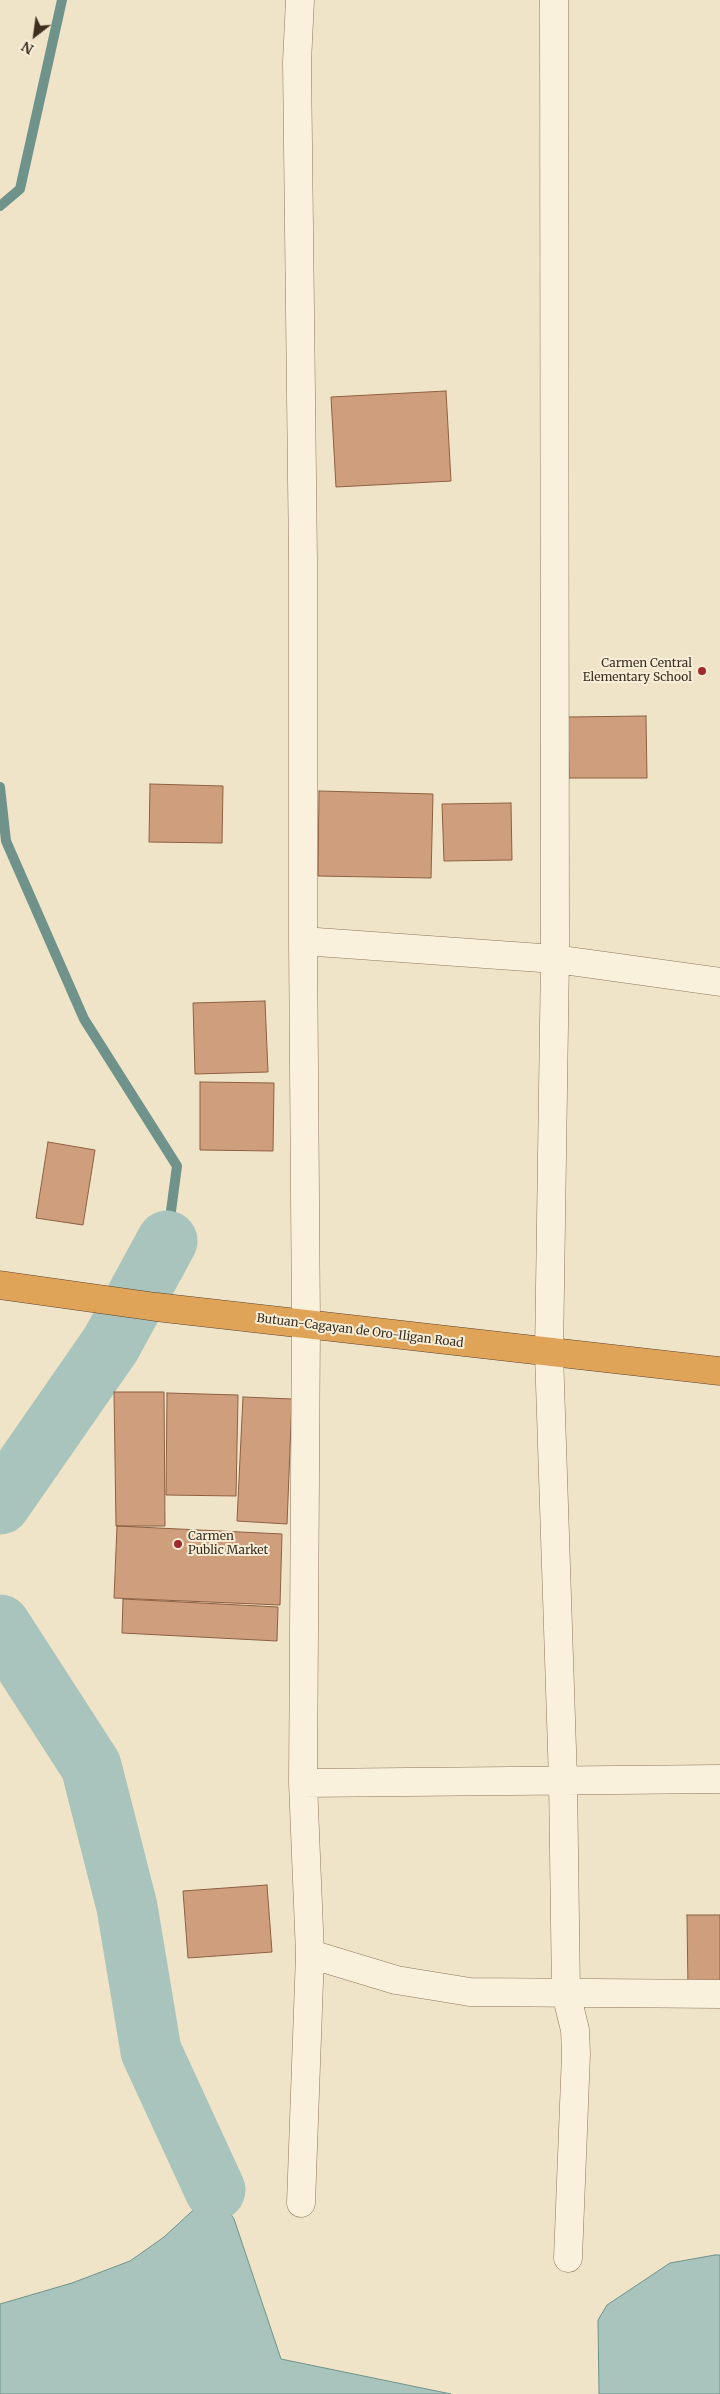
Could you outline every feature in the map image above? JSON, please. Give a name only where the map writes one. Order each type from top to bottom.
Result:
[{"type":"highway","name":"Butuan-Cagayan de Oro-Iligan Road","points":[[0,1285],[156,1308],[720,1371]]},
{"type":"street","points":[[300,0],[297,62],[303,561],[306,1324],[303,1784],[310,1954],[301,2203]]},
{"type":"street","points":[[554,0],[555,959],[550,1353],[563,1780],[566,1993],[575,2030],[576,2054],[568,2258]]},
{"type":"street","points":[[303,941],[555,959],[720,982]]},
{"type":"street","points":[[303,1784],[720,1779]]},
{"type":"street","points":[[310,1954],[396,1980],[470,1992],[720,1994]]},
{"type":"water","points":[[215,2190],[234,2219],[281,2359],[451,2394],[0,2394],[0,2304],[72,2283],[130,2261],[164,2237]]},
{"type":"water","points":[[720,2255],[720,2394],[599,2394],[598,2320],[607,2305],[670,2263]]},
{"type":"building","points":[[446,391],[451,481],[336,487],[331,397]]},
{"type":"building","points":[[646,716],[647,778],[569,778],[568,717]]},
{"type":"building","points":[[150,784],[223,786],[222,843],[149,842]]},
{"type":"building","points":[[319,791],[433,794],[431,878],[318,876]]},
{"type":"building","points":[[511,803],[512,860],[444,861],[442,804]]},
{"type":"building","points":[[265,1001],[268,1072],[195,1074],[193,1003]]},
{"type":"building","points":[[200,1082],[274,1083],[273,1151],[200,1150]]},
{"type":"building","points":[[48,1142],[95,1150],[83,1225],[36,1218]]},
{"type":"building","points":[[114,1392],[164,1392],[165,1526],[116,1526]]},
{"type":"building","points":[[167,1393],[238,1395],[236,1496],[166,1495]]},
{"type":"building","points":[[243,1397],[292,1399],[287,1524],[237,1521]]},
{"type":"building","points":[[117,1526],[282,1534],[280,1605],[114,1598]]},
{"type":"building","points":[[123,1599],[278,1607],[277,1641],[122,1633]]},
{"type":"building","points":[[267,1885],[272,1952],[188,1958],[183,1891]]},
{"type":"building","points":[[687,1915],[720,1915],[720,1988],[688,1989]]},
{"type":"waterway","points":[[0,206],[20,189],[62,0]]},
{"type":"waterway","points":[[0,787],[6,841],[84,1019],[177,1166],[167,1241]]},
{"type":"waterway","points":[[0,1504],[111,1344],[167,1241]]},
{"type":"waterway","points":[[0,1625],[91,1766],[127,1907],[151,2051],[215,2190]]},
{"type":"place","name":"Carmen Central Elementary School","points":[[702,671]]},
{"type":"place","name":"Carmen Public Market","points":[[178,1544]]}]
